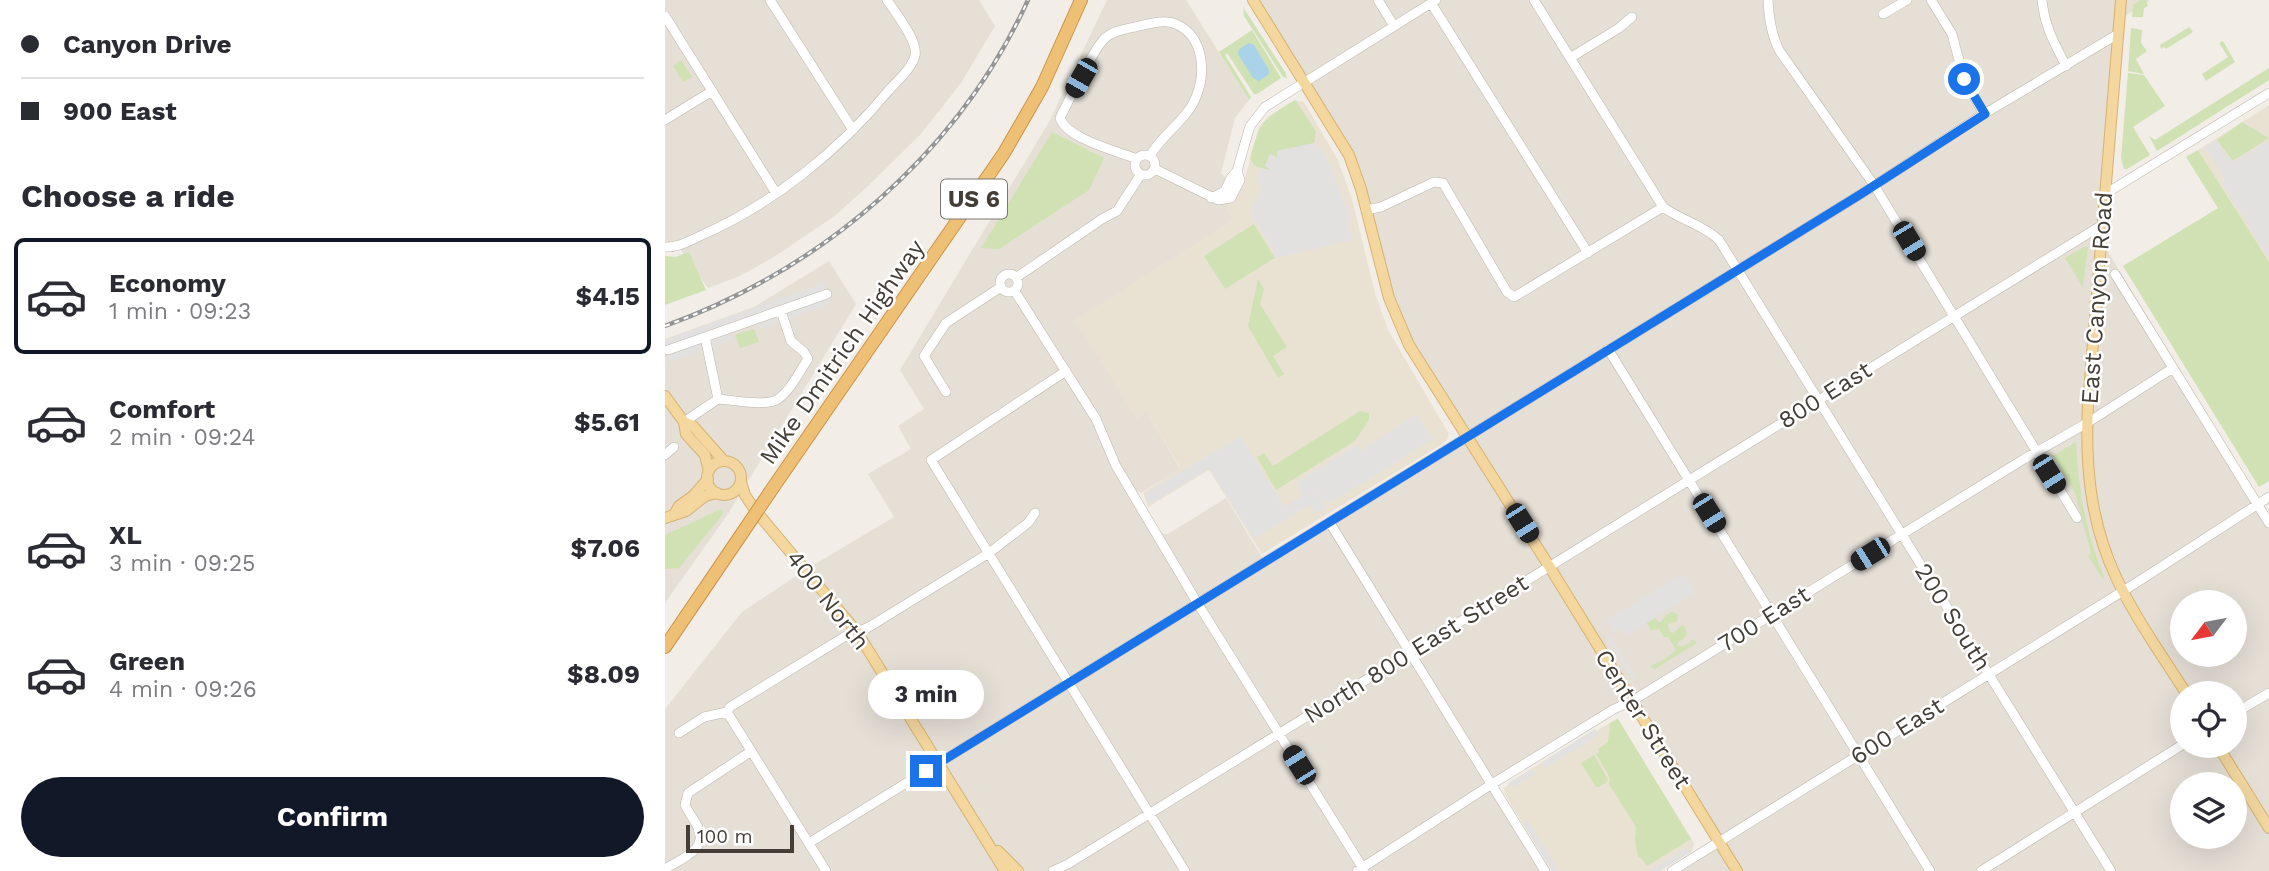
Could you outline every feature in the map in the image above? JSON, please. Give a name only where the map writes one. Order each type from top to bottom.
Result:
[{"type":"highway","name":"Mike Dmitrich Highway","points":[[665,646],[1004,153],[1046,80],[1081,0]]},
{"type":"main road","name":"Center Street","points":[[1253,0],[1349,155],[1367,210],[1389,298],[1401,331],[1737,871]]},
{"type":"main road","name":"East Canyon Road","points":[[2121,0],[2087,423],[2088,464],[2093,508],[2107,554],[2123,590],[2179,681]]},
{"type":"main road","points":[[665,396],[684,422],[686,434],[705,455],[711,488],[755,510]]},
{"type":"main road","points":[[684,422],[693,426],[725,461],[738,469],[745,495],[755,510]]},
{"type":"main road","points":[[670,516],[693,496],[716,464],[725,461]]},
{"type":"main road","points":[[670,516],[686,511],[703,497],[735,491],[741,482]]},
{"type":"main road","name":"400 North","points":[[755,510],[857,632],[984,836]]},
{"type":"main road","points":[[2225,758],[2269,828]]},
{"type":"main road","points":[[984,836],[1005,871]]},
{"type":"main road","points":[[984,836],[1018,871]]},
{"type":"street","points":[[770,0],[853,130]]},
{"type":"street","points":[[665,247],[677,246],[719,228],[776,193],[798,178],[877,106],[910,65],[916,53],[913,40],[887,0]]},
{"type":"street","points":[[1378,0],[1394,26]]},
{"type":"street","points":[[1367,210],[1381,207],[1440,181],[1507,292],[1514,297],[1663,207],[1534,0]]},
{"type":"street","points":[[1768,0],[1770,22],[1779,50],[1874,185],[2077,518]]},
{"type":"street","points":[[1883,14],[1907,0]]},
{"type":"street","points":[[1931,0],[1952,34],[1964,79],[1985,114]]},
{"type":"street","points":[[2042,0],[2049,35],[2066,65]]},
{"type":"street","points":[[1155,169],[1212,198],[1225,191],[1237,171],[1253,119],[1265,107],[1433,1],[1588,253]]},
{"type":"street","points":[[665,16],[776,193]]},
{"type":"street","points":[[1570,58],[1632,17]]},
{"type":"street","points":[[1137,159],[1073,134],[1062,125],[1060,118],[1104,40],[1123,30],[1157,22],[1178,25],[1195,42],[1201,56],[1202,74],[1197,96],[1191,107],[1158,143],[1150,156]]},
{"type":"street","points":[[809,844],[2118,34]]},
{"type":"street","points":[[665,120],[712,91]]},
{"type":"street","points":[[2105,194],[2269,93]]},
{"type":"street","points":[[1142,155],[1150,156],[1155,163],[1155,169],[1147,175],[1141,174],[1135,166],[1137,159],[1142,155]]},
{"type":"street","points":[[1017,277],[1118,211],[1141,174]]},
{"type":"street","name":"200 South","points":[[1663,207],[1673,215],[1699,225],[1714,235],[1737,269],[2111,871]]},
{"type":"street","name":"800 East","points":[[1549,566],[2102,225]]},
{"type":"street","points":[[1001,287],[1001,278],[1006,274],[1017,277]]},
{"type":"street","points":[[2115,274],[2269,523]]},
{"type":"street","points":[[1001,287],[1006,291],[1014,290],[1018,286],[1017,277]]},
{"type":"street","points":[[946,391],[924,356],[946,323],[1001,287]]},
{"type":"street","points":[[1014,290],[1096,419],[1122,476],[1361,870]]},
{"type":"street","points":[[668,351],[827,293]]},
{"type":"street","points":[[684,422],[718,399],[765,403],[777,399],[793,381],[808,359],[791,341],[781,311]]},
{"type":"street","points":[[705,337],[718,399]]},
{"type":"street","points":[[1608,349],[1930,871]]},
{"type":"street","name":"700 East","points":[[1361,870],[1492,784],[1614,709],[1632,701],[2173,368]]},
{"type":"street","points":[[1066,371],[931,460],[1185,871]]},
{"type":"street","points":[[665,455],[674,447]]},
{"type":"street","name":"600 East","points":[[1672,871],[2269,497]]},
{"type":"street","points":[[679,733],[704,717],[727,712],[730,707],[843,637],[857,632],[989,553],[1028,523],[1035,513]]},
{"type":"street","points":[[1331,523],[1545,871]]},
{"type":"street","name":"North 800 East Street","points":[[1053,871],[1064,868],[1549,566]]},
{"type":"street","points":[[2247,706],[2269,693]]},
{"type":"street","points":[[727,712],[826,871]]},
{"type":"street","points":[[665,869],[696,849],[701,842],[701,833],[685,805],[686,796],[696,786],[750,752]]},
{"type":"street","points":[[1981,871],[2170,753]]},
{"type":"shaded area","points":[[665,0],[979,0],[995,26],[961,83],[920,135],[868,186],[836,215],[774,257],[740,276],[708,288],[678,246],[665,247]]},
{"type":"shaded area","points":[[1107,0],[1186,0],[1249,100],[1235,118],[1221,173],[1226,178],[1220,198],[1228,203],[1234,220],[1076,320],[1137,418],[1147,412],[1180,469],[1141,493],[1129,487],[1157,533],[1168,534],[1226,498],[1265,562],[1466,437],[1401,331],[1349,155],[1253,0],[2150,0],[2119,20],[2102,242],[2269,517],[2269,871],[1672,871],[1718,842],[1632,701],[1492,784],[1545,871],[665,871],[665,709],[742,612],[805,570],[894,517],[868,474],[911,449],[898,426],[924,409],[900,370],[1049,122]]},
{"type":"shaded area","points":[[1295,100],[1304,102],[1338,160],[1352,199],[1375,293],[1388,330],[1449,434],[1444,443],[1262,554],[1209,470],[1148,507],[1143,493],[1180,468],[1147,412],[1137,419],[1075,320],[1234,220],[1228,203],[1237,196],[1243,186],[1259,127],[1269,116]]},
{"type":"shaded area","points":[[2269,105],[2269,262],[2198,150]]},
{"type":"shaded area","points":[[2216,140],[2231,161],[2235,161],[2269,140],[2269,258],[2222,184],[2225,179],[2205,147]]},
{"type":"shaded area","points":[[1314,143],[1321,149],[1331,167],[1344,205],[1348,207],[1352,240],[1277,258],[1252,216],[1252,208],[1261,188],[1256,180],[1260,168],[1271,170],[1265,166],[1270,154],[1277,157],[1277,151]]},
{"type":"shaded area","points":[[829,261],[856,304],[728,514],[665,603],[665,339],[754,307]]},
{"type":"shaded area","points":[[824,283],[831,303],[759,329],[756,324],[730,333],[732,339],[669,362],[665,340]]},
{"type":"shaded area","points":[[1417,414],[1433,439],[1332,502],[1323,500],[1314,487],[1326,508],[1317,514],[1309,505],[1254,539],[1210,468],[1150,504],[1144,494],[1240,436],[1286,506],[1303,495],[1297,482],[1356,445],[1361,450]]},
{"type":"shaded area","points":[[1683,574],[1694,593],[1627,635],[1621,629],[1614,632],[1607,620]]},
{"type":"shaded area","points":[[1611,636],[1636,677],[1632,679],[1607,638]]},
{"type":"shaded area","points":[[1618,719],[1694,843],[1692,851],[1660,871],[1552,871],[1505,795],[1504,788],[1531,769]]},
{"type":"shaded area","points":[[1595,729],[1599,735],[1545,768],[1542,762]]},
{"type":"shaded area","points":[[1531,769],[1537,773],[1514,788],[1507,784]]},
{"type":"shaded area","points":[[1527,819],[1559,871],[1552,871],[1523,824]]},
{"type":"shaded area","points":[[1685,848],[1691,852],[1660,871],[1648,871]]},
{"type":"green space","points":[[2146,0],[2148,6],[2144,8],[2143,17],[2132,17],[2133,5]]},
{"type":"green space","points":[[1243,7],[1287,78],[1283,77],[1244,16]]},
{"type":"green space","points":[[2189,27],[2193,32],[2166,49],[2161,49],[2160,45]]},
{"type":"green space","points":[[2131,28],[2142,30],[2141,43],[2147,51],[2136,59],[2144,74],[2128,71]]},
{"type":"green space","points":[[1252,30],[1281,78],[1254,94],[1227,53],[1225,55],[1251,97],[1249,100],[1219,52]]},
{"type":"green space","points":[[2223,41],[2235,62],[2206,81],[2202,74],[2228,57],[2219,43]]},
{"type":"green space","points":[[681,60],[692,77],[683,82],[673,66]]},
{"type":"green space","points":[[2269,68],[2269,80],[2157,151],[2149,136],[2155,140]]},
{"type":"green space","points":[[2128,73],[2144,75],[2165,106],[2133,127],[2150,155],[2124,169],[2121,158]]},
{"type":"green space","points":[[1295,100],[1316,131],[1314,143],[1277,151],[1277,157],[1270,154],[1270,171],[1255,166],[1250,159],[1260,129],[1275,112]]},
{"type":"green space","points":[[2242,122],[2269,138],[2232,160],[2217,140]]},
{"type":"green space","points":[[1052,132],[1104,158],[1089,190],[999,249],[981,248]]},
{"type":"green space","points":[[2198,150],[2269,262],[2269,481],[2259,487],[2123,266],[2218,208],[2186,157]]},
{"type":"green space","points":[[1254,224],[1275,258],[1225,289],[1204,256]]},
{"type":"green space","points":[[2088,247],[2083,288],[2065,258]]},
{"type":"green space","points":[[689,252],[706,290],[665,305],[665,256],[675,257]]},
{"type":"green space","points":[[1258,279],[1264,289],[1260,304],[1287,347],[1273,356],[1284,374],[1278,378],[1248,326]]},
{"type":"green space","points":[[754,329],[759,342],[740,348],[735,335]]},
{"type":"green space","points":[[1360,411],[1369,413],[1369,420],[1355,441],[1276,490],[1257,457],[1264,453],[1273,466]]},
{"type":"green space","points":[[2076,442],[2084,511],[2103,579],[2088,556],[2091,553],[2075,493],[2053,456]]},
{"type":"green space","points":[[721,509],[723,514],[679,568],[665,569],[665,535]]},
{"type":"green space","points":[[1672,612],[1677,614],[1678,619],[1668,624],[1669,631],[1674,633],[1682,625],[1687,634],[1677,646],[1690,643],[1692,639],[1697,643],[1655,669],[1650,666],[1663,660],[1675,651],[1675,648],[1668,637],[1664,637],[1659,629],[1651,630],[1647,623],[1655,618],[1661,622]]},
{"type":"green space","points":[[1618,719],[1691,839],[1647,866],[1638,857],[1636,827],[1609,784],[1610,778],[1596,754],[1598,749],[1608,742],[1610,723]]},
{"type":"green space","points":[[1594,755],[1608,779],[1599,787],[1596,787],[1581,763]]},
{"type":"water","points":[[1249,43],[1254,45],[1269,70],[1269,74],[1259,81],[1253,78],[1238,54],[1239,49]]},
{"type":"railway","points":[[665,326],[723,302],[778,273],[830,238],[879,199],[924,156],[964,108],[999,56],[1028,0]]},
{"type":"route","points":[[926,771],[1331,523],[1985,114],[1964,79]]}]
